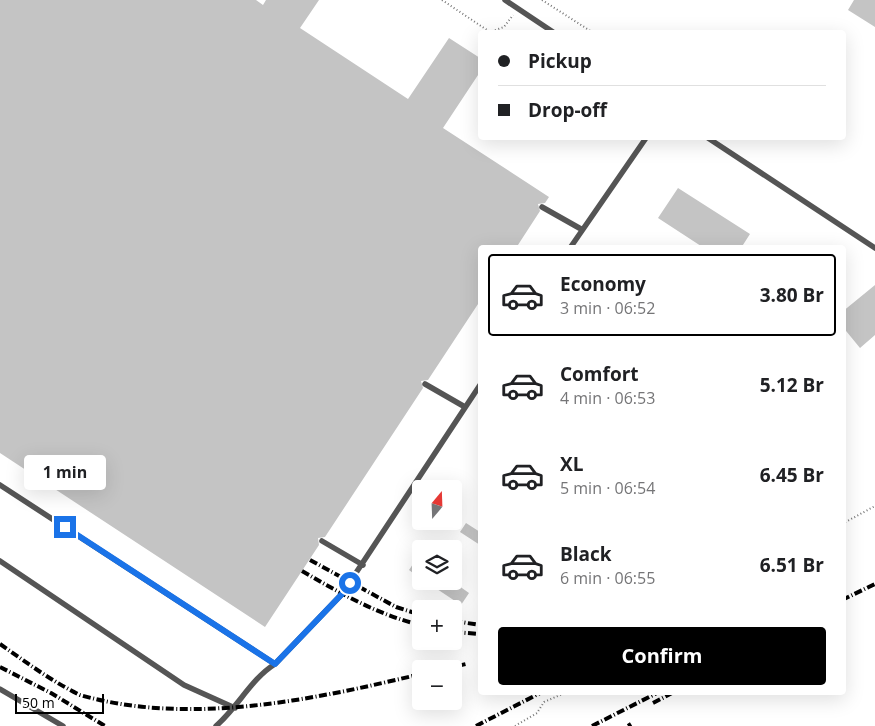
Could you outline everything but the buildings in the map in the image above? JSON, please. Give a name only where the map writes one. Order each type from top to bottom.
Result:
[{"type":"lane","points":[[505,0],[550,30]]},
{"type":"lane","points":[[572,245],[581,229],[645,140]]},
{"type":"lane","points":[[711,140],[875,248]]},
{"type":"lane","points":[[542,207],[581,229]]},
{"type":"lane","points":[[426,384],[465,407]]},
{"type":"lane","points":[[216,726],[235,708],[263,672],[275,664],[342,594],[478,387]]},
{"type":"lane","points":[[0,484],[275,664]]},
{"type":"lane","points":[[322,541],[362,565]]},
{"type":"lane","points":[[0,561],[184,686],[235,708]]},
{"type":"lane","points":[[0,689],[64,726]]},
{"type":"path","points":[[442,0],[487,30]]},
{"type":"path","points":[[542,0],[589,30]]},
{"type":"path","points":[[496,30],[504,27],[518,8]]},
{"type":"path","points":[[846,522],[875,506]]},
{"type":"path","points":[[515,726],[537,713],[544,702],[560,695]]},
{"type":"railway","points":[[310,560],[396,607],[412,612]]},
{"type":"railway","points":[[302,571],[374,609],[412,623]]},
{"type":"railway","points":[[846,598],[875,584]]},
{"type":"railway","points":[[462,622],[478,625]]},
{"type":"railway","points":[[462,633],[478,634]]},
{"type":"railway","points":[[0,644],[69,690],[80,695],[121,704],[164,708],[207,709],[250,706],[337,693],[412,676]]},
{"type":"railway","points":[[462,665],[466,664]]},
{"type":"railway","points":[[0,667],[51,693],[105,726]]},
{"type":"railway","points":[[476,726],[536,695]]},
{"type":"railway","points":[[592,726],[653,695]]},
{"type":"railway","points":[[653,703],[668,695]]},
{"type":"route","points":[[65,527],[275,664],[342,594],[350,583]]}]
